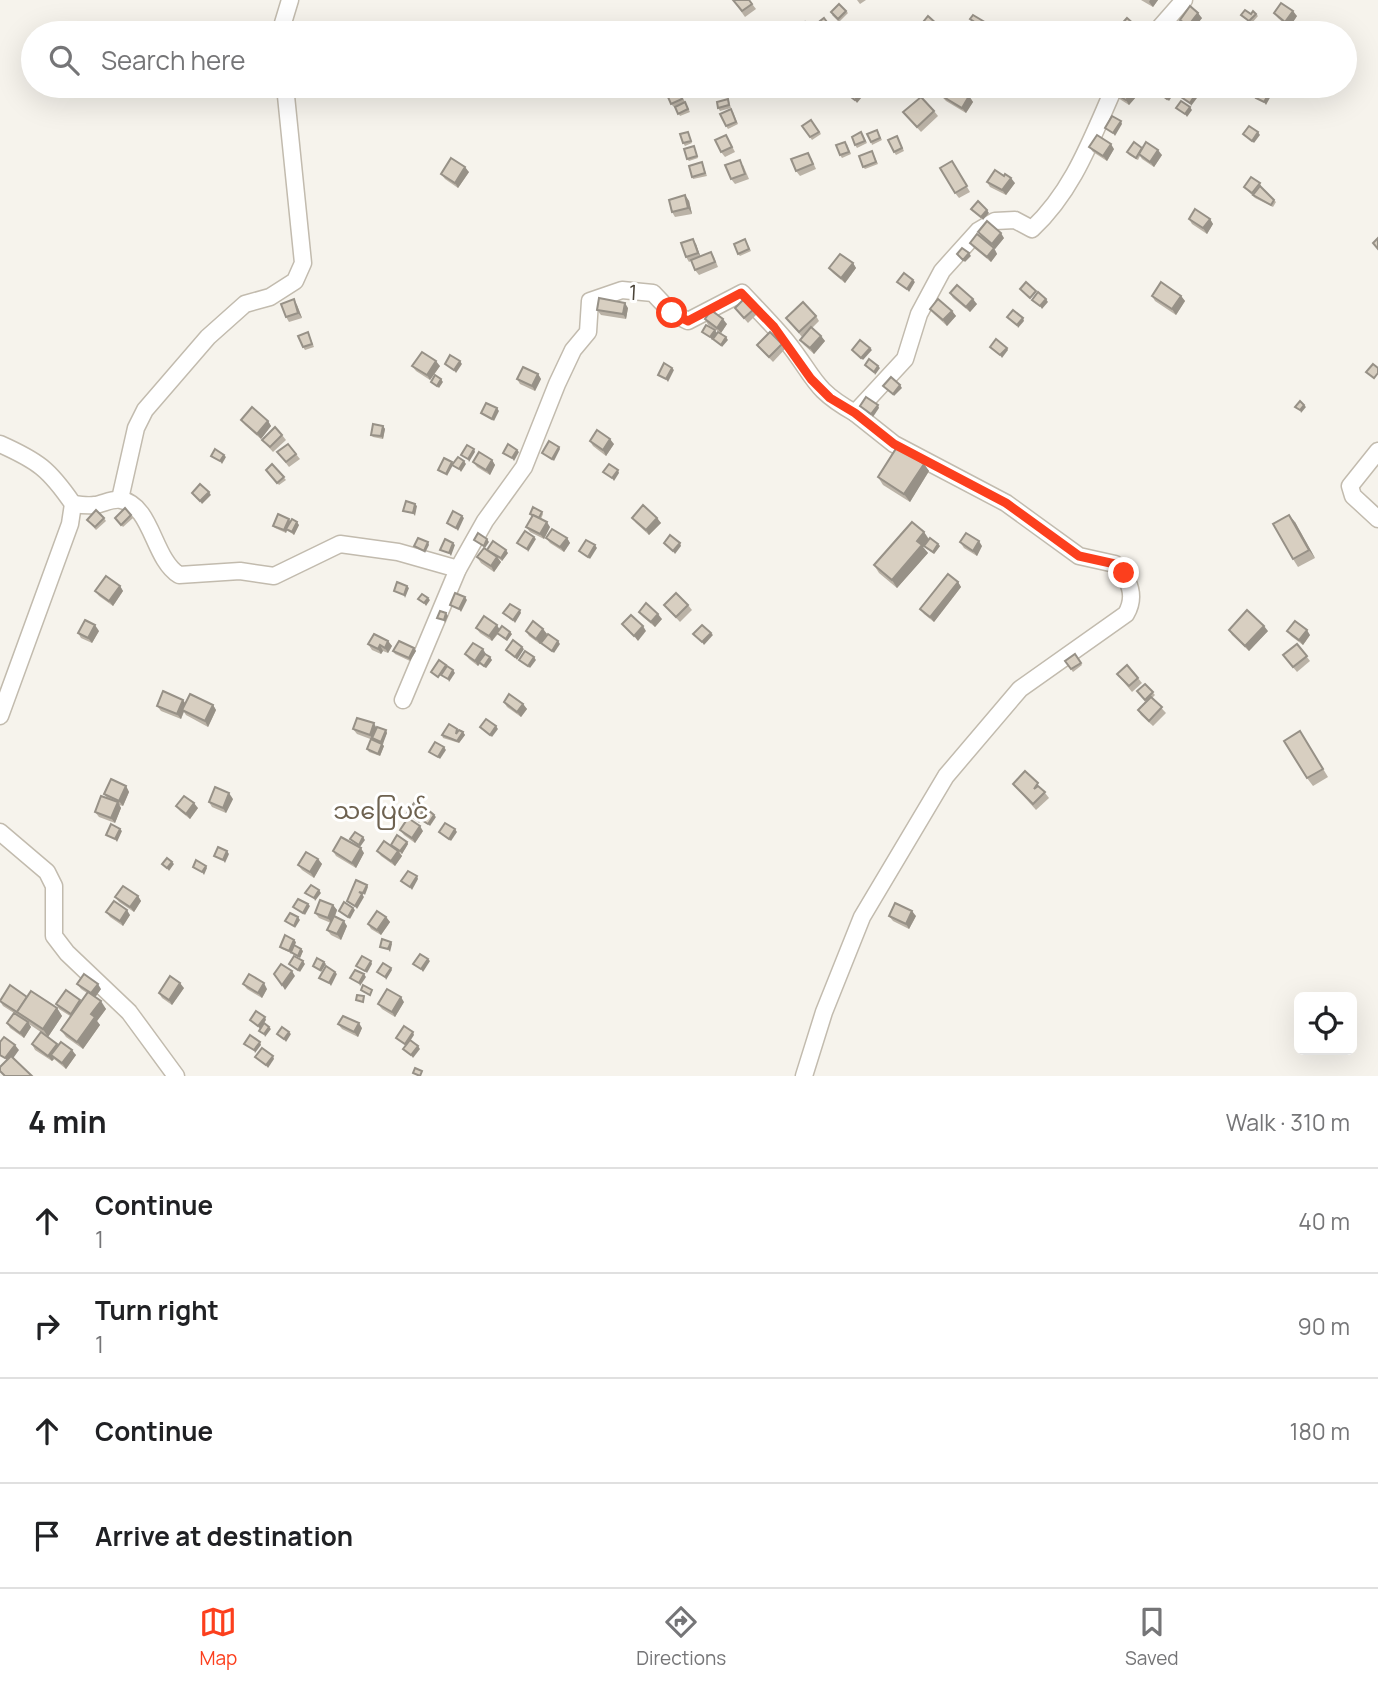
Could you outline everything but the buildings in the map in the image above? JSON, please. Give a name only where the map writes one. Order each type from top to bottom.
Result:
[{"type":"street","points":[[283,21],[290,0]]},
{"type":"street","points":[[1166,21],[1184,0]]},
{"type":"street","points":[[120,499],[136,428],[145,410],[208,337],[245,304],[270,298],[295,281],[303,263],[286,98]]},
{"type":"street","points":[[804,1076],[824,1012],[862,917],[946,776],[1020,689],[1126,614],[1132,604],[1132,591],[1115,564],[1079,556],[1006,503],[894,444],[855,413],[905,359],[919,314],[942,271],[978,231],[995,221],[1015,220],[1032,229],[1055,208],[1076,175],[1110,98]]},
{"type":"street","name":"1","points":[[403,700],[458,569],[485,522],[524,467],[556,384],[573,350],[588,332],[590,301],[622,290],[653,293],[672,313],[688,321],[741,293],[790,345],[811,379],[830,398],[855,413]]},
{"type":"street","points":[[0,444],[36,460],[56,480],[73,504],[70,524],[0,716]]},
{"type":"street","points":[[1378,451],[1350,486],[1353,496],[1378,519]]},
{"type":"street","points":[[73,504],[93,506],[120,499],[131,504],[142,515],[157,542],[162,560],[179,575],[240,571],[274,576],[340,544],[398,552],[458,569]]},
{"type":"street","points":[[0,832],[47,872],[54,886],[54,936],[67,953],[129,1012],[176,1076]]},
{"type":"district","name":"သပြေပင်","points":[[381,809]]},
{"type":"route","points":[[672,313],[688,321],[741,293],[790,345],[811,379],[830,398],[855,413],[894,444],[1006,503],[1079,556],[1115,564],[1124,573]]}]
